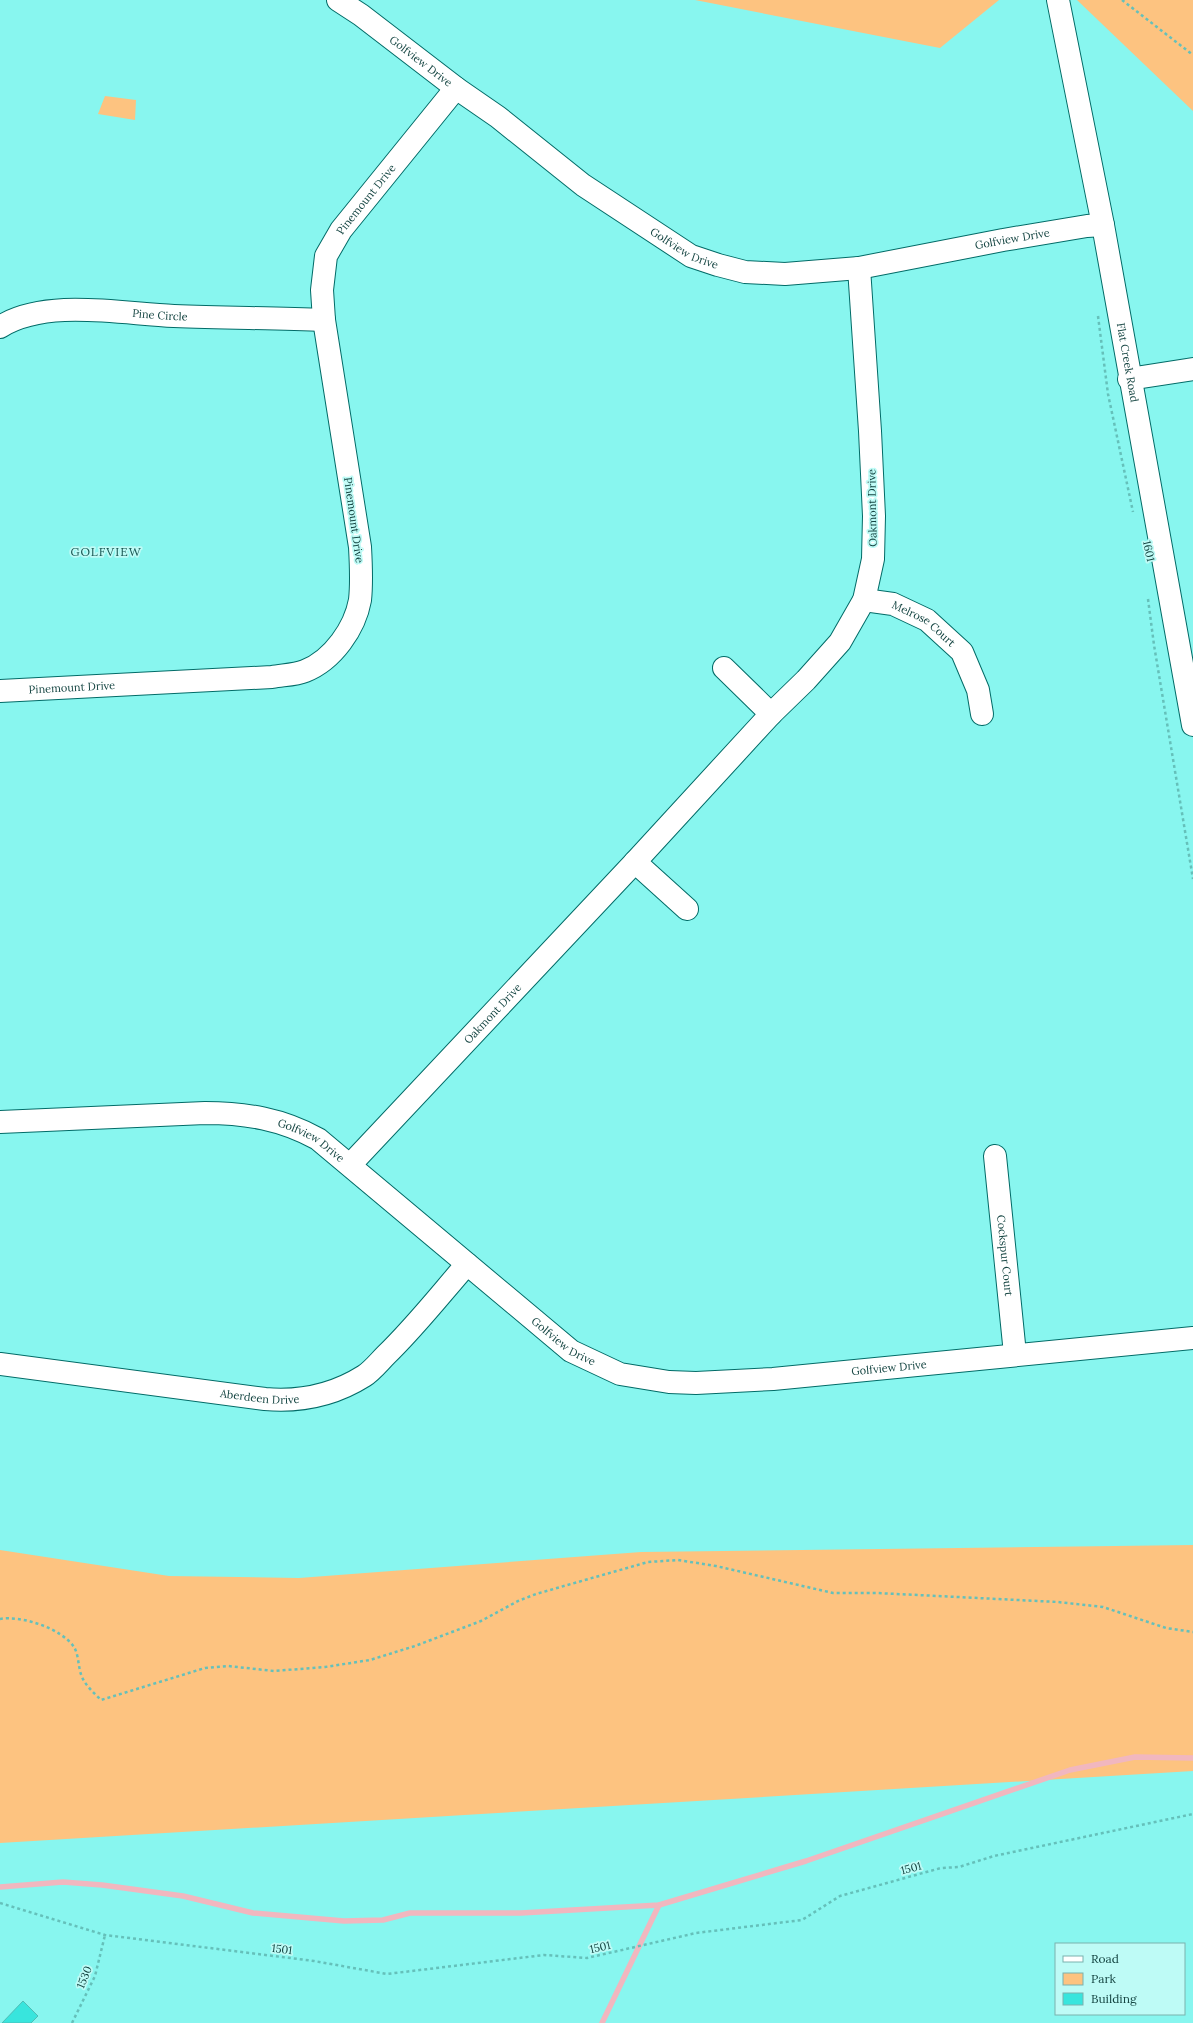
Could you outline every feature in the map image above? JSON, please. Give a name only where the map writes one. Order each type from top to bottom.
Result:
[{"type":"street","name":"Golfview Drive","points":[[338,0],[362,15],[456,88],[498,117],[583,185],[691,256],[718,265],[745,272],[785,274],[859,268],[1003,240],[1086,226],[1102,225]]},
{"type":"street","name":"Flat Creek Road","points":[[1058,0],[1102,225],[1193,724]]},
{"type":"street","name":"Pinemount Drive","points":[[0,691],[272,677],[306,671],[330,656],[350,629],[359,601],[361,577],[360,547],[324,320],[322,290],[326,256],[341,230],[456,88]]},
{"type":"street","name":"Oakmont Drive","points":[[350,1165],[635,862],[771,714],[806,680],[840,642],[864,600],[873,559],[874,516],[859,268]]},
{"type":"street","name":"Pine Circle","points":[[0,327],[22,316],[47,311],[102,311],[174,316],[324,320]]},
{"type":"street","points":[[1129,379],[1193,369]]},
{"type":"street","name":"Melrose Court","points":[[864,600],[893,604],[927,620],[962,652],[978,690],[982,714]]},
{"type":"street","points":[[724,668],[771,714]]},
{"type":"street","points":[[635,862],[687,909]]},
{"type":"street","name":"Golfview Drive","points":[[0,1122],[236,1113],[279,1121],[304,1131],[318,1139],[350,1165],[571,1351],[627,1376],[669,1382],[696,1383],[774,1379],[1015,1354],[1193,1338]]},
{"type":"street","name":"Cockspur Court","points":[[995,1156],[1015,1354]]},
{"type":"street","name":"Aberdeen Drive","points":[[0,1364],[265,1399],[307,1399],[336,1390],[365,1376],[399,1342],[466,1264]]},
{"type":"path","points":[[1122,0],[1193,55]]},
{"type":"path","points":[[1097,311],[1108,394],[1134,518]]},
{"type":"path","points":[[1148,594],[1154,645],[1193,879]]},
{"type":"path","points":[[0,1619],[20,1619],[59,1632],[75,1649],[82,1677],[101,1700],[205,1668],[228,1666],[274,1671],[325,1667],[370,1660],[415,1646],[481,1621],[518,1601],[536,1594],[648,1562],[678,1560],[716,1566],[832,1593],[877,1593],[1058,1602],[1103,1607],[1166,1628],[1193,1632]]},
{"type":"path","name":"1501","points":[[0,1903],[105,1935],[314,1961],[387,1974],[544,1955],[587,1958],[696,1934],[802,1920],[840,1896],[934,1870],[959,1867],[994,1856],[1193,1814]]},
{"type":"path","name":"1530","points":[[72,2023],[95,1976],[105,1935]]},
{"type":"green space","points":[[695,0],[999,0],[940,48]]},
{"type":"green space","points":[[1077,0],[1193,0],[1193,111]]},
{"type":"green space","points":[[105,96],[136,100],[135,120],[98,114]]},
{"type":"green space","points":[[1193,1545],[1193,1771],[0,1843],[0,1550],[169,1576],[299,1578],[641,1552]]},
{"type":"building","points":[[23,2001],[38,2016],[31,2023],[2,2023]]},
{"type":"waterway","points":[[0,1887],[63,1882],[102,1885],[183,1896],[253,1913],[344,1921],[383,1920],[410,1913],[521,1913],[659,1905],[806,1861],[1070,1770],[1135,1757],[1193,1758]]},
{"type":"waterway","points":[[602,2023],[659,1905]]},
{"type":"district","name":"GOLFVIEW","points":[[106,551]]}]
